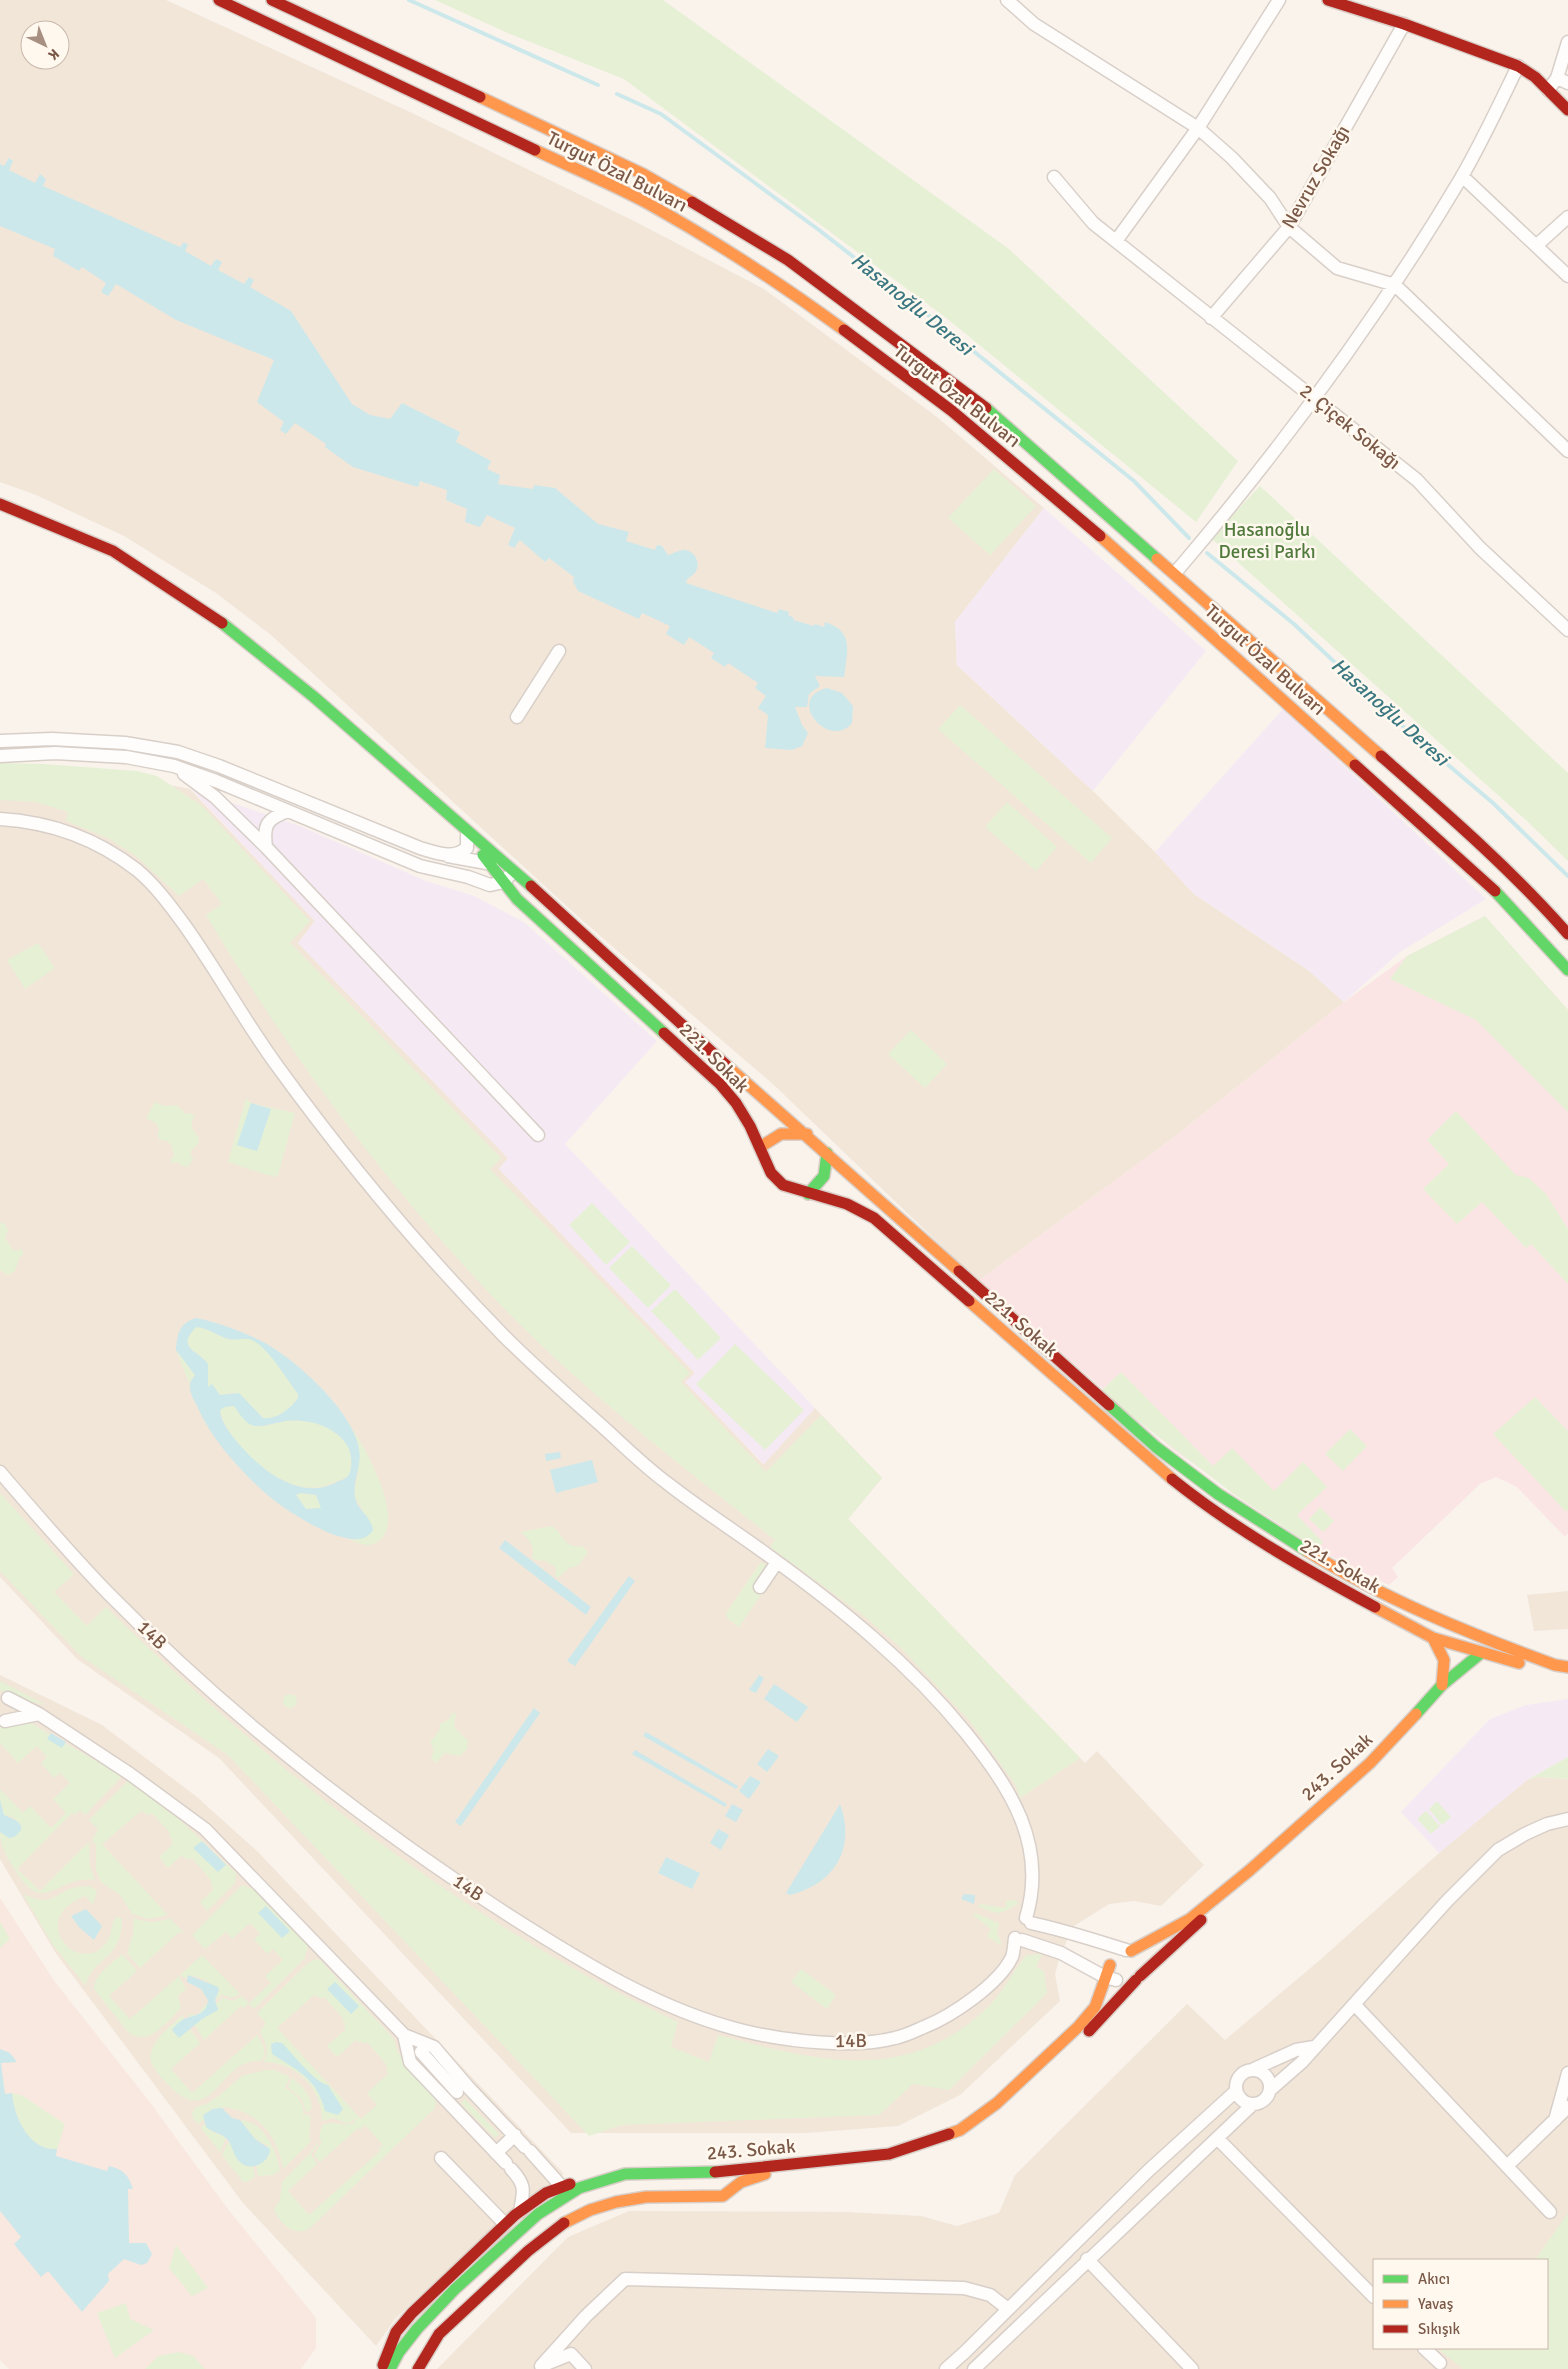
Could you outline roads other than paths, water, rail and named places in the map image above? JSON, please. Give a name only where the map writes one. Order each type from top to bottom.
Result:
[{"type":"street","name":"Turgut Özal Bulvarı","points":[[219,0],[647,203],[723,247],[796,295],[952,411],[1099,535],[1502,897],[1568,970]]},
{"type":"street","name":"Turgut Özal Bulvarı","points":[[272,0],[643,174],[741,230],[788,260],[979,402],[1463,828],[1540,902],[1568,934]]},
{"type":"street","points":[[1007,0],[1034,24],[1198,128],[1232,158],[1270,198],[1289,227],[1337,268],[1395,285],[1568,451]]},
{"type":"street","points":[[1116,241],[1198,128],[1280,0]]},
{"type":"street","points":[[1328,0],[1404,24],[1518,66],[1535,77],[1568,110]]},
{"type":"street","name":"Nevruz Sokağı","points":[[1211,318],[1289,227],[1404,24]]},
{"type":"street","points":[[1548,90],[1562,81],[1568,42]]},
{"type":"street","points":[[1175,573],[1260,471],[1315,399],[1395,285],[1462,176],[1518,66]]},
{"type":"street","points":[[1462,176],[1568,276]]},
{"type":"street","name":"2. Çiçek Sokağı","points":[[1054,177],[1093,222],[1416,480],[1480,548],[1568,630]]},
{"type":"street","points":[[1537,245],[1568,217]]},
{"type":"street","points":[[0,504],[113,551],[210,613],[314,697],[463,830],[467,848],[460,854],[448,856]]},
{"type":"street","points":[[517,717],[559,651]]},
{"type":"street","points":[[0,741],[52,739],[125,743],[178,752],[219,766],[420,848],[448,856],[510,868],[510,874],[504,882],[490,885]]},
{"type":"street","points":[[0,756],[55,754],[126,757],[174,766],[216,781],[420,866],[468,877],[517,898]]},
{"type":"street","points":[[174,766],[215,796],[266,847],[538,1136]]},
{"type":"street","points":[[266,847],[264,833],[267,823],[274,816],[288,811]]},
{"type":"street","points":[[0,820],[46,825],[74,834],[106,849],[138,872],[163,896],[196,942],[276,1064],[392,1215],[448,1279],[538,1371],[655,1473],[777,1562],[884,1646],[944,1706],[990,1763],[1008,1789],[1024,1824],[1032,1880],[1032,1897],[1028,1920],[1070,1932],[1088,1940],[1128,1950],[1142,1960],[1143,1966],[1138,1978],[1126,1984],[1110,1974],[1117,1953],[1128,1950]]},
{"type":"street","name":"221. Sokak","points":[[463,830],[517,898],[720,1084],[736,1103],[760,1147],[771,1173],[783,1185],[808,1194],[847,1204],[874,1218],[1149,1460],[1205,1506],[1317,1575],[1433,1638],[1568,1676]]},
{"type":"street","name":"221. Sokak","points":[[463,830],[510,868],[699,1042],[807,1134]]},
{"type":"street","points":[[760,1147],[770,1138],[786,1132],[807,1134],[827,1153],[827,1166],[823,1179],[808,1194]]},
{"type":"street","name":"221. Sokak","points":[[827,1153],[1156,1447],[1218,1494],[1324,1561],[1370,1585],[1470,1634],[1555,1665],[1568,1667]]},
{"type":"street","name":"14B","points":[[0,1472],[110,1594],[169,1652],[299,1764],[388,1832],[491,1904],[599,1970],[669,2005],[746,2032],[850,2044],[895,2038],[937,2022],[976,1996],[1004,1969],[1019,1939],[1061,1953],[1110,1974]]},
{"type":"street","points":[[760,1587],[777,1562]]},
{"type":"street","points":[[1433,1638],[1442,1650],[1446,1662],[1446,1673],[1442,1685]]},
{"type":"street","name":"243. Sokak","points":[[1128,1950],[1190,1919],[1250,1870],[1370,1763],[1423,1708],[1442,1685],[1482,1653]]},
{"type":"street","points":[[8,1698],[39,1714],[130,1774],[205,1829],[404,2035],[434,2047],[473,2092],[562,2187]]},
{"type":"street","points":[[5,1721],[39,1714]]},
{"type":"street","points":[[974,2369],[1087,2259],[1253,2104],[1264,2100],[1270,2090],[1302,2062],[1447,1901],[1498,1850],[1525,1834],[1553,1822],[1568,1819]]},
{"type":"street","name":"243. Sokak","points":[[418,2369],[439,2334],[528,2251],[564,2224],[590,2210],[616,2202],[646,2197],[723,2196],[741,2182],[762,2175],[882,2164],[915,2156],[959,2140],[984,2126],[1026,2092],[1080,2041],[1138,1978],[1223,1900],[1250,1870]]},
{"type":"street","name":"243. Sokak","points":[[390,2369],[399,2352],[417,2329],[455,2289],[538,2214],[560,2198],[601,2180],[646,2172],[709,2173],[888,2154],[960,2130],[978,2118],[1026,2077],[1078,2027],[1095,2007],[1110,1974]]},
{"type":"street","points":[[1355,2005],[1550,2212]]},
{"type":"street","points":[[404,2035],[410,2062],[521,2180],[524,2189],[520,2211]]},
{"type":"street","points":[[946,2369],[1148,2171],[1236,2091],[1238,2076],[1243,2072],[1254,2070],[1296,2050],[1314,2047]]},
{"type":"street","points":[[421,2052],[457,2092],[473,2092]]},
{"type":"street","points":[[1254,2070],[1259,2070],[1267,2077],[1270,2090]]},
{"type":"street","points":[[1555,2120],[1568,2074]]},
{"type":"street","points":[[1236,2091],[1244,2102],[1253,2104]]},
{"type":"street","points":[[454,2110],[453,2102],[457,2092]]},
{"type":"street","points":[[1507,2166],[1568,2107]]},
{"type":"street","points":[[496,2153],[515,2135]]},
{"type":"street","points":[[1217,2138],[1373,2296]]},
{"type":"street","points":[[441,2158],[505,2224]]},
{"type":"street","points":[[382,2369],[396,2332],[412,2313],[520,2211],[546,2193],[573,2183],[601,2180]]},
{"type":"street","points":[[1087,2259],[1192,2369]]},
{"type":"street","points":[[539,2367],[624,2279],[964,2288],[990,2295],[1008,2310]]},
{"type":"street","points":[[570,2336],[571,2354],[585,2369]]},
{"type":"street","points":[[1425,2349],[1440,2363]]},
{"type":"street","points":[[539,2367],[571,2354]]},
{"type":"water","points":[[9,158],[13,161],[9,170],[35,183],[40,174],[46,179],[43,186],[180,247],[184,242],[188,245],[185,251],[211,266],[216,259],[222,262],[218,270],[244,284],[249,277],[254,280],[250,287],[291,311],[352,404],[370,415],[390,419],[402,403],[460,432],[456,442],[491,461],[487,469],[500,475],[498,484],[533,489],[534,485],[555,488],[598,524],[629,532],[626,541],[655,550],[657,545],[662,546],[668,555],[682,550],[691,552],[696,557],[698,564],[695,573],[686,583],[777,613],[779,609],[789,612],[788,615],[794,618],[793,620],[814,626],[815,624],[824,627],[825,622],[835,626],[845,637],[847,644],[844,677],[815,676],[820,686],[809,694],[807,707],[795,707],[802,725],[808,733],[802,746],[792,750],[765,748],[768,715],[758,708],[766,696],[755,688],[758,683],[728,663],[725,667],[711,658],[714,653],[689,637],[684,645],[666,634],[670,626],[642,613],[639,619],[578,591],[573,581],[574,577],[549,558],[545,562],[520,540],[514,548],[508,545],[515,528],[487,515],[480,527],[465,522],[467,509],[446,500],[447,490],[420,481],[418,487],[353,467],[325,447],[326,444],[295,423],[286,434],[280,430],[284,422],[257,402],[274,360],[176,320],[116,284],[108,296],[101,292],[106,283],[82,267],[79,271],[53,256],[55,249],[0,226],[0,164],[4,166]]},
{"type":"water","points":[[827,688],[842,693],[853,706],[852,723],[843,730],[832,731],[823,727],[815,720],[810,711],[810,702],[815,694]]},
{"type":"water","points":[[251,1103],[271,1109],[257,1151],[237,1145]]},
{"type":"water","points":[[196,1318],[237,1330],[274,1348],[303,1370],[342,1412],[351,1427],[359,1449],[360,1457],[355,1483],[355,1497],[358,1506],[372,1525],[373,1530],[366,1537],[356,1539],[345,1538],[332,1534],[297,1516],[258,1486],[225,1451],[200,1413],[192,1396],[190,1384],[195,1375],[176,1350],[180,1330],[190,1320]],"holes":[[[196,1327],[229,1339],[249,1339],[258,1344],[277,1364],[298,1394],[298,1398],[283,1413],[263,1418],[239,1393],[220,1395],[212,1384],[208,1387],[208,1364],[188,1345],[190,1334]],[[234,1406],[246,1421],[255,1426],[299,1421],[319,1424],[328,1428],[343,1439],[348,1447],[351,1457],[350,1473],[345,1478],[321,1488],[308,1488],[281,1480],[257,1463],[232,1435],[224,1424],[221,1415],[220,1410],[225,1407]],[[301,1493],[316,1495],[321,1508],[306,1509],[296,1495]]]},
{"type":"water","points":[[560,1452],[561,1458],[546,1461],[545,1454]]},
{"type":"water","points":[[592,1460],[598,1482],[556,1493],[550,1470]]},
{"type":"water","points":[[505,1540],[591,1607],[586,1615],[499,1548]]},
{"type":"water","points":[[629,1576],[635,1581],[575,1666],[567,1661]]},
{"type":"water","points":[[759,1675],[764,1678],[756,1693],[749,1690]]},
{"type":"water","points":[[774,1684],[808,1707],[797,1722],[764,1699]]},
{"type":"water","points":[[534,1708],[540,1713],[461,1826],[455,1822]]},
{"type":"water","points":[[646,1732],[738,1786],[736,1789],[643,1736]]},
{"type":"water","points":[[51,1733],[66,1742],[62,1748],[47,1739]]},
{"type":"water","points":[[768,1749],[779,1756],[767,1772],[757,1764]]},
{"type":"water","points":[[635,1750],[727,1804],[725,1807],[632,1754]]},
{"type":"water","points":[[750,1776],[761,1782],[749,1799],[739,1791]]},
{"type":"water","points":[[0,1800],[4,1815],[21,1825],[21,1829],[14,1837],[9,1838],[0,1832]]},
{"type":"water","points":[[732,1804],[743,1810],[736,1822],[725,1816]]},
{"type":"water","points":[[840,1804],[845,1835],[843,1849],[838,1862],[830,1873],[806,1890],[790,1895],[786,1893]]},
{"type":"water","points":[[718,1829],[729,1835],[721,1850],[710,1843]]},
{"type":"water","points":[[202,1841],[226,1865],[218,1872],[193,1848]]},
{"type":"water","points":[[666,1857],[700,1873],[692,1889],[658,1873]]},
{"type":"water","points":[[964,1894],[975,1895],[974,1904],[961,1899]]},
{"type":"water","points":[[266,1906],[290,1931],[282,1938],[258,1913]]},
{"type":"water","points":[[86,1909],[102,1926],[94,1940],[79,1927],[71,1916]]},
{"type":"water","points":[[188,1975],[218,1987],[219,1990],[215,2000],[218,2010],[202,2019],[179,2038],[172,2030],[182,2020],[203,2011],[208,2000],[201,1989],[187,1982]]},
{"type":"water","points":[[335,1982],[359,2006],[351,2014],[327,1989]]},
{"type":"water","points":[[276,2042],[282,2043],[310,2073],[328,2085],[343,2109],[338,2115],[325,2111],[312,2083],[272,2054],[271,2044]]},
{"type":"water","points":[[0,2049],[10,2053],[17,2062],[1,2063],[5,2094],[12,2093],[20,2122],[31,2138],[47,2148],[57,2149],[56,2156],[107,2171],[109,2166],[118,2169],[125,2173],[133,2189],[128,2189],[129,2243],[146,2243],[152,2254],[147,2263],[141,2265],[124,2259],[108,2274],[109,2281],[82,2312],[48,2271],[41,2277],[14,2244],[21,2237],[0,2211]]},
{"type":"water","points":[[222,2108],[232,2118],[240,2120],[255,2139],[270,2149],[264,2162],[255,2166],[245,2166],[236,2158],[227,2139],[206,2127],[203,2115],[213,2109]]},
{"type":"waterway","name":"Hasanoğlu Deresi","points":[[409,0],[598,85]]},
{"type":"waterway","name":"Hasanoğlu Deresi","points":[[617,94],[661,114],[819,230],[951,333],[1134,481],[1189,538]]},
{"type":"waterway","name":"Hasanoğlu Deresi","points":[[1207,553],[1294,624],[1407,730],[1493,803],[1568,876]]},
{"type":"park label","name":"Hasanoğlu Deresi Parkı","points":[[1267,541]]}]
